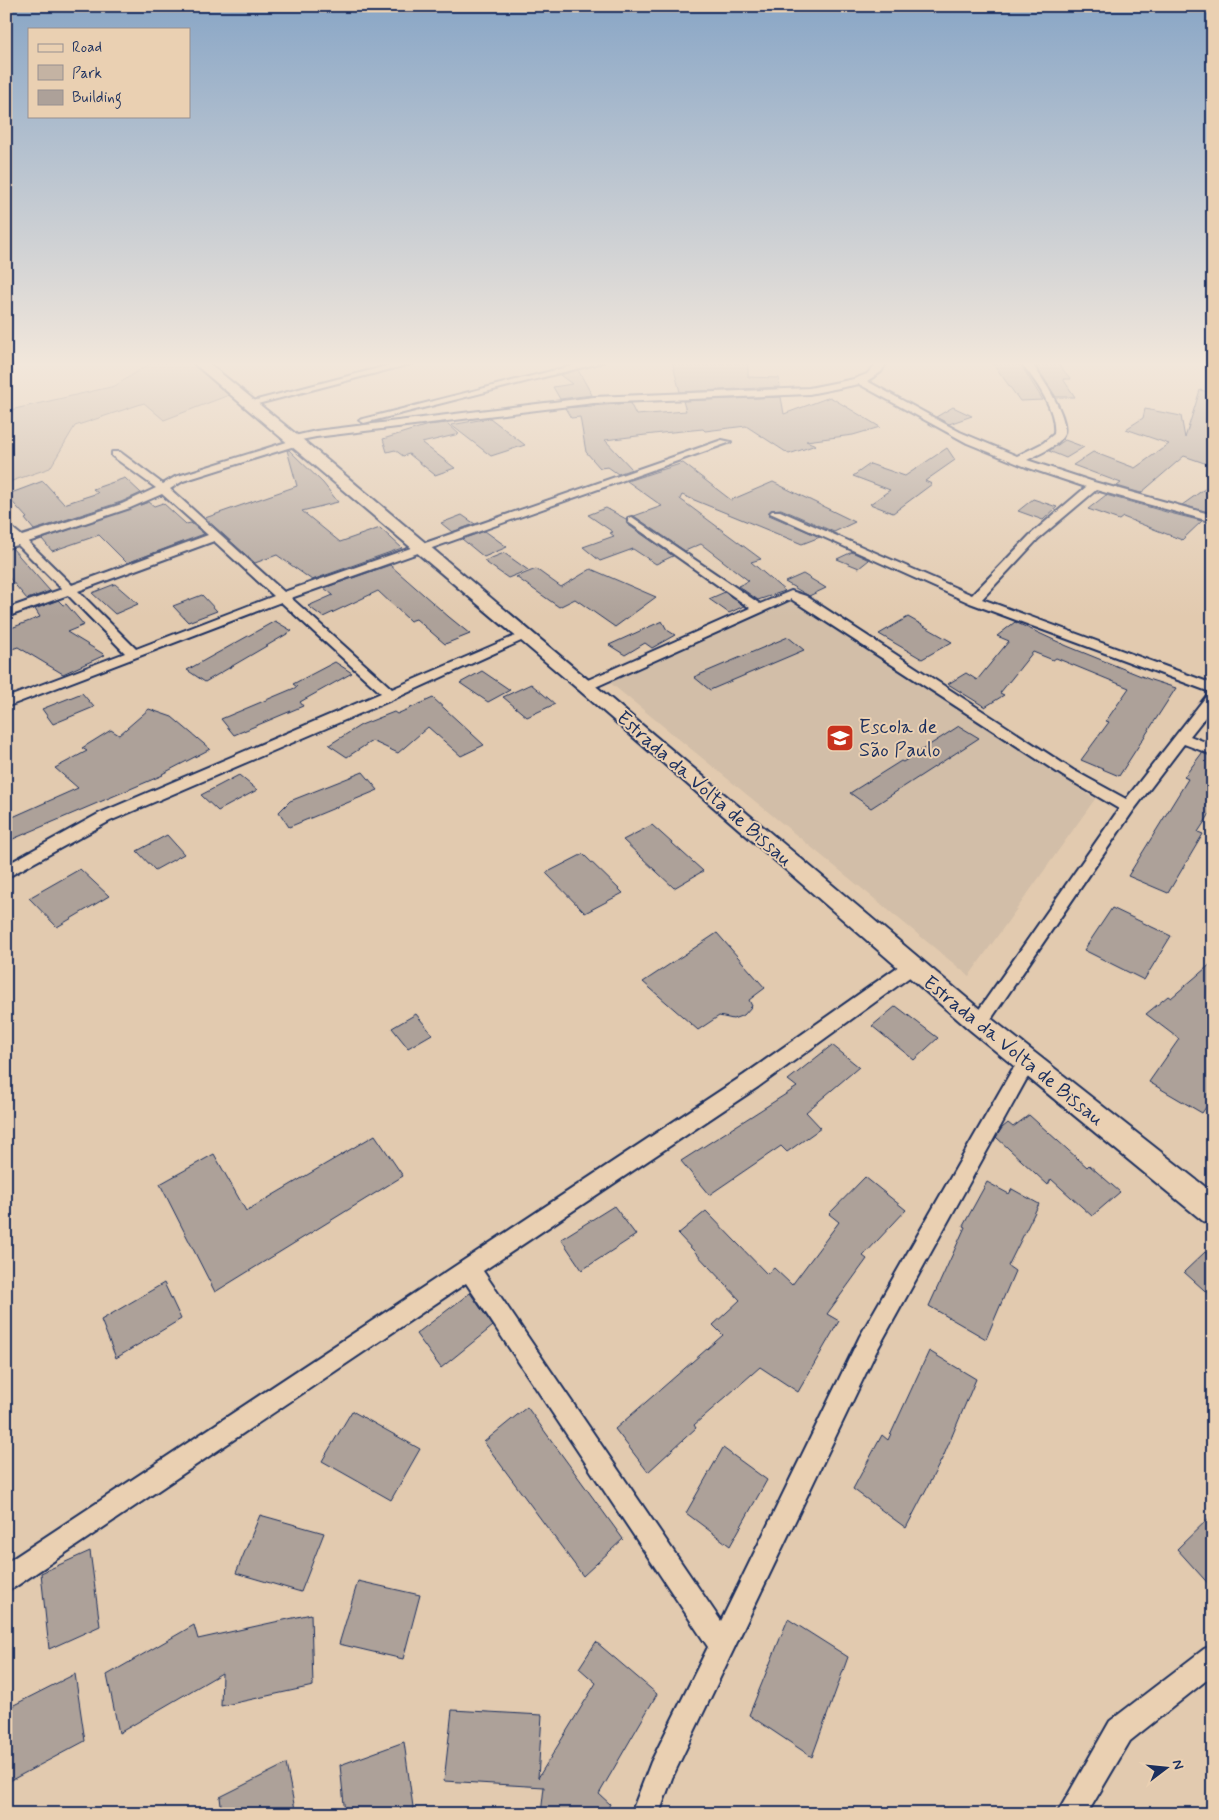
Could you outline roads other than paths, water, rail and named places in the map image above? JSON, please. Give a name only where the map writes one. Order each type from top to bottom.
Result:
[{"type":"main road","name":"Estrada da Volta de Bissau","points":[[312,447],[421,549],[586,686],[979,1023],[1213,1211]]},
{"type":"street","points":[[6,545],[126,506],[147,498],[179,479],[276,447]]},
{"type":"street","points":[[6,703],[133,653],[282,598],[712,447]]},
{"type":"street","points":[[987,447],[1095,485],[1213,519]]},
{"type":"street","points":[[1020,459],[1041,447]]},
{"type":"street","points":[[116,454],[162,488],[214,537],[391,694]]},
{"type":"street","points":[[974,600],[1034,537],[1095,485]]},
{"type":"street","points":[[776,513],[974,600],[1213,689]]},
{"type":"street","points":[[632,520],[758,608]]},
{"type":"street","points":[[6,526],[133,653]]},
{"type":"street","points":[[6,613],[214,537]]},
{"type":"street","points":[[586,686],[758,608],[791,595],[802,599],[1068,773],[1128,807]]},
{"type":"street","points":[[6,872],[105,817],[526,636]]},
{"type":"street","points":[[979,1023],[1128,807],[1213,697]]},
{"type":"street","points":[[1181,738],[1213,750]]},
{"type":"street","points":[[6,1578],[751,1081],[912,966]]},
{"type":"street","points":[[645,1814],[660,1772],[868,1344],[1019,1075],[1029,1064]]},
{"type":"street","points":[[469,1268],[722,1645]]},
{"type":"street","points":[[1072,1814],[1120,1731],[1213,1658]]},
{"type":"place","name":"Escola de São Paulo","points":[[840,738]]}]
